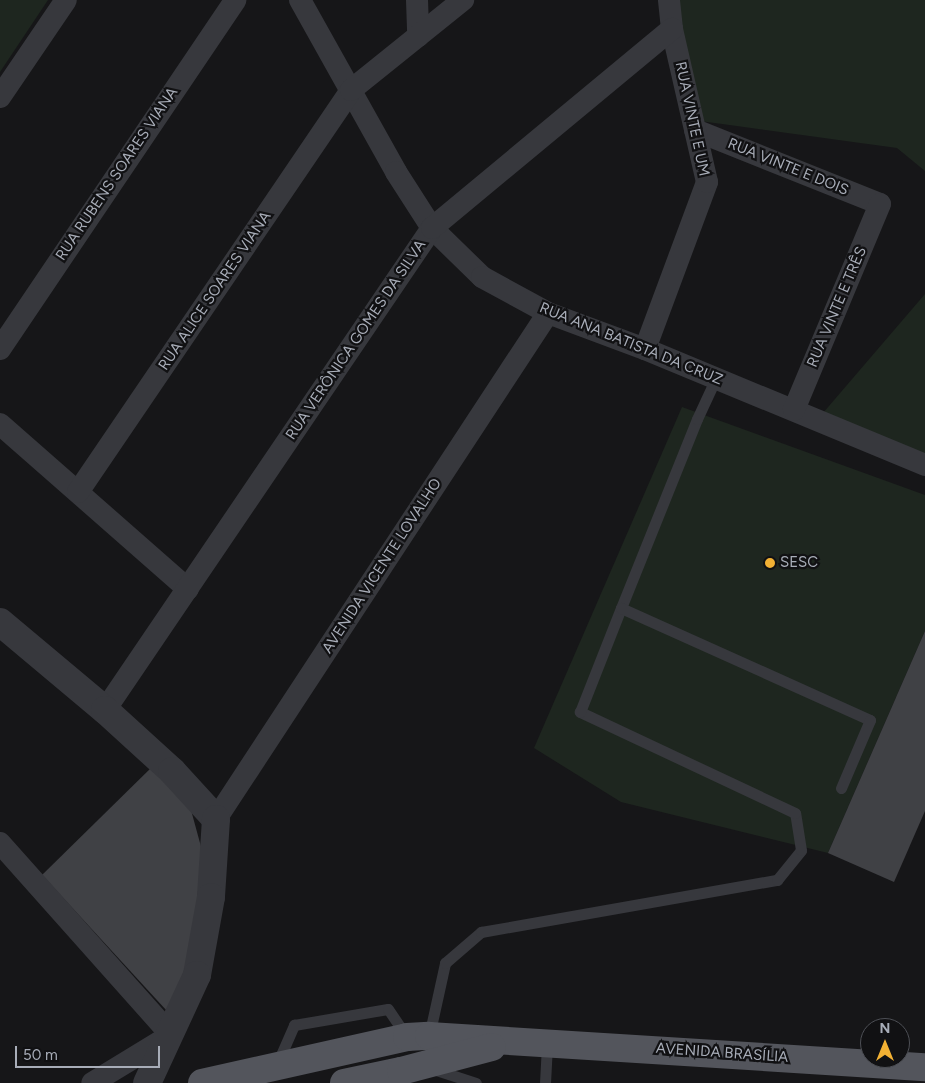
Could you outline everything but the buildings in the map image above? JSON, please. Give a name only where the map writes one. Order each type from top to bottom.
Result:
[{"type":"main road","name":"AVENIDA BRASÍLIA","points":[[202,1083],[276,1065],[418,1037],[518,1040],[925,1067]]},
{"type":"main road","name":"AVENIDA BRASÍLIA","points":[[344,1083],[518,1040]]},
{"type":"street","points":[[0,97],[66,0]]},
{"type":"street","name":"RUA RUBENS SOARES VIANA","points":[[0,349],[235,0]]},
{"type":"street","name":"RUA ANA BATISTA DA CRUZ","points":[[300,0],[396,172],[432,228],[482,277],[548,313],[645,349],[925,465]]},
{"type":"street","points":[[417,0],[418,36]]},
{"type":"street","name":"RUA ALICE SOARES VIANA","points":[[78,492],[351,90],[463,0]]},
{"type":"street","name":"RUA VINTE E UM","points":[[645,349],[707,182],[672,29],[669,0]]},
{"type":"street","name":"RUA VERÔNICA GOMES DA SILVA","points":[[105,710],[432,228],[672,29]]},
{"type":"street","name":"RUA VINTE E DOIS","points":[[695,130],[880,204]]},
{"type":"street","name":"RUA VINTE E TRÊS","points":[[794,410],[880,204]]},
{"type":"street","name":"AVENIDA VICENTE LOVALHO","points":[[216,819],[548,313]]},
{"type":"street","points":[[0,424],[188,589]]},
{"type":"street","points":[[0,622],[105,710],[172,771],[216,819],[211,897],[197,975],[171,1035],[147,1083]]},
{"type":"street","points":[[0,843],[171,1035]]},
{"type":"street","points":[[92,1083],[171,1035]]},
{"type":"lane","points":[[476,1083],[423,1065],[418,1037],[445,963],[480,932],[777,880],[801,850],[796,813],[580,712],[697,419],[716,378]]},
{"type":"lane","points":[[621,608],[870,720],[840,788]]},
{"type":"lane","points":[[546,1083],[547,1042]]},
{"type":"shaded area","points":[[0,0],[48,0],[0,72]]},
{"type":"shaded area","points":[[669,0],[925,0],[925,171],[897,148],[693,120]]},
{"type":"shaded area","points":[[925,294],[925,465],[817,420]]},
{"type":"shaded area","name":"SESC","points":[[682,407],[925,495],[925,631],[828,853],[621,802],[534,748]]},
{"type":"place","name":"SESC","points":[[770,563]]}]
